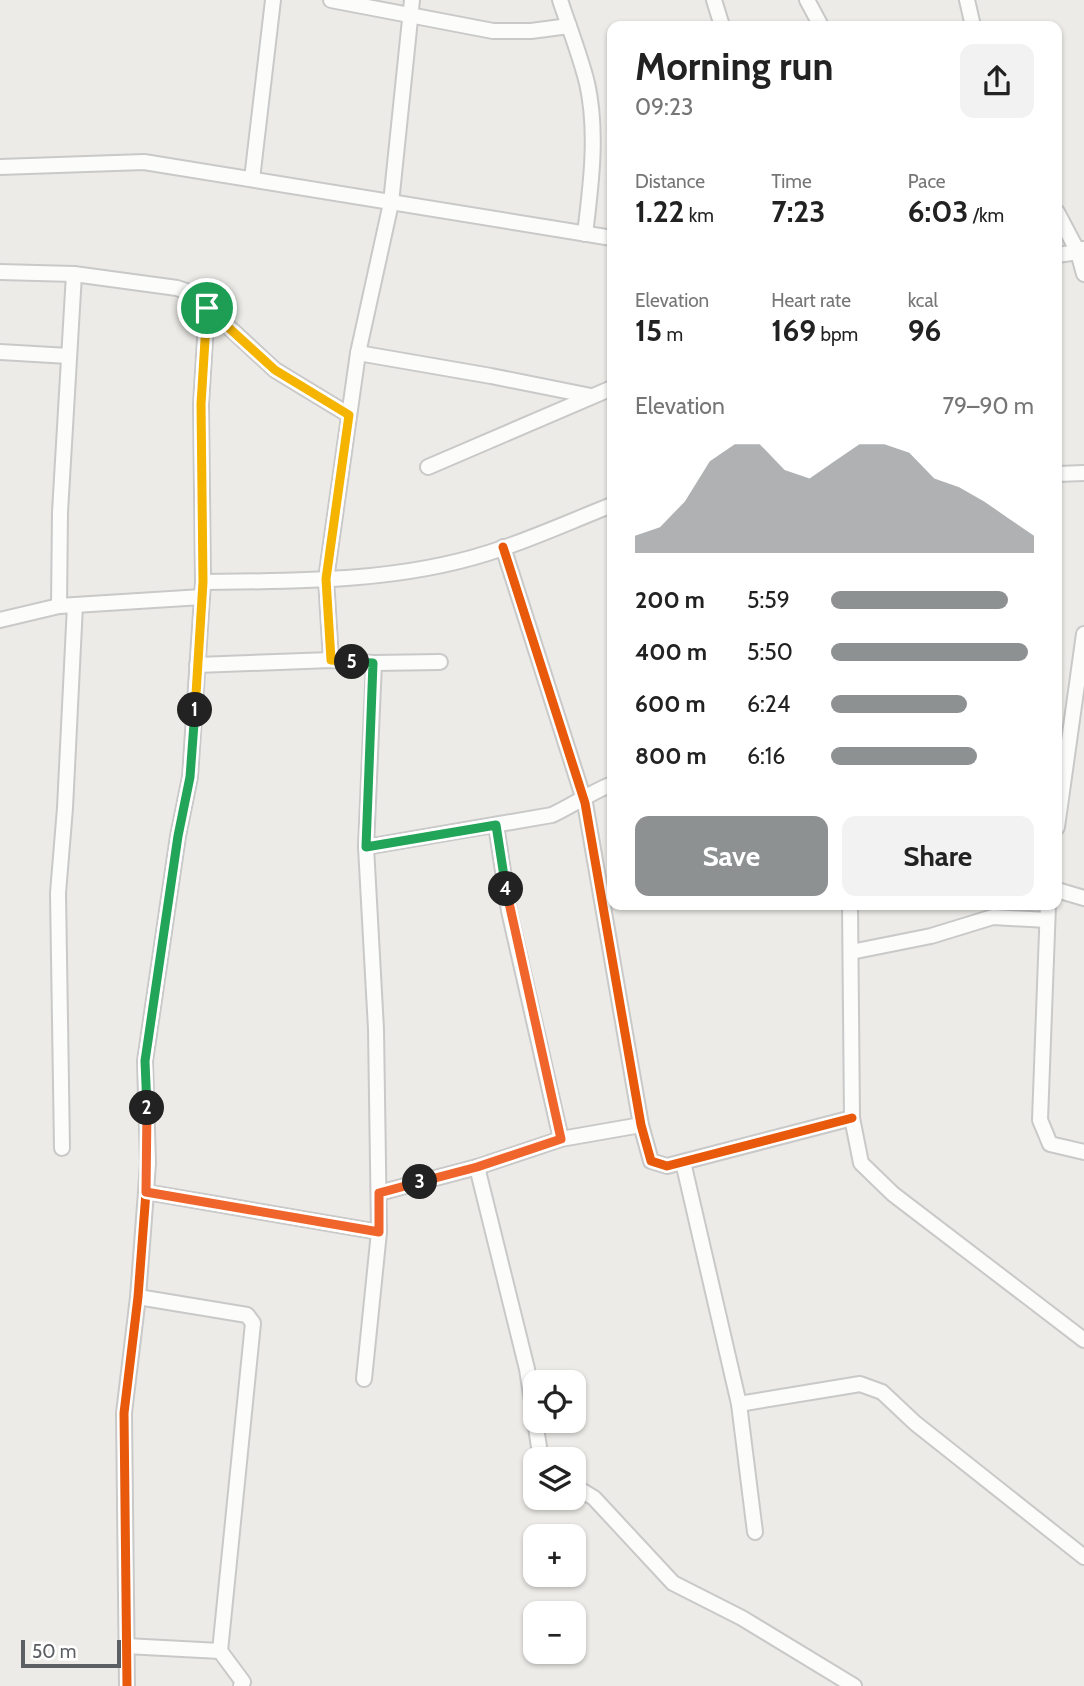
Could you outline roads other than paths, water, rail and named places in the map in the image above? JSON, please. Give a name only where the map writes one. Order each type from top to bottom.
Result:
[{"type":"street","points":[[253,179],[273,0]]},
{"type":"street","points":[[331,0],[411,7],[493,31],[531,31],[569,26]]},
{"type":"street","points":[[560,0],[587,85],[592,124],[592,181],[585,234]]},
{"type":"street","points":[[714,0],[720,21]]},
{"type":"street","points":[[807,0],[818,21]]},
{"type":"street","points":[[967,0],[972,21]]},
{"type":"street","points":[[331,660],[326,579],[358,353],[391,203],[411,7]]},
{"type":"street","points":[[0,167],[144,162],[607,237]]},
{"type":"street","points":[[1062,220],[1081,250],[1084,274]]},
{"type":"street","points":[[1062,253],[1081,250]]},
{"type":"street","points":[[0,272],[74,274],[177,288],[192,293],[275,370],[349,415]]},
{"type":"street","points":[[59,606],[60,512],[74,274]]},
{"type":"street","points":[[127,1686],[124,1413],[138,1297],[148,1163],[145,1061],[178,836],[190,777],[202,590],[201,404],[207,308]]},
{"type":"street","points":[[0,352],[69,356]]},
{"type":"street","points":[[358,353],[591,396]]},
{"type":"street","points":[[428,467],[607,390]]},
{"type":"street","points":[[1062,474],[1084,473]]},
{"type":"street","points":[[0,620],[59,606],[413,570],[487,554],[607,508]]},
{"type":"street","points":[[503,547],[585,803],[641,1125],[651,1161],[667,1166],[852,1118]]},
{"type":"street","points":[[62,1148],[58,893],[75,606]]},
{"type":"street","points":[[1062,791],[1084,634]]},
{"type":"street","points":[[197,665],[331,660],[373,663],[440,662]]},
{"type":"street","points":[[364,1379],[379,1232],[376,1029],[366,847],[373,663]]},
{"type":"street","points":[[366,847],[552,815],[607,786]]},
{"type":"street","points":[[496,825],[509,911],[561,1139]]},
{"type":"street","points":[[1062,891],[1084,898]]},
{"type":"street","points":[[850,910],[852,1118],[861,1163],[892,1194],[1084,1340]]},
{"type":"street","points":[[850,952],[931,936],[993,917],[1048,912],[1040,1120],[1050,1144],[1084,1152]]},
{"type":"street","points":[[379,1193],[477,1167],[561,1139],[641,1125]]},
{"type":"street","points":[[683,1162],[739,1404],[755,1532]]},
{"type":"street","points":[[477,1167],[527,1369],[539,1447]]},
{"type":"street","points":[[146,1192],[379,1232]]},
{"type":"street","points":[[138,1297],[247,1315],[253,1323],[220,1651],[243,1682],[241,1686]]},
{"type":"street","points":[[739,1404],[860,1384],[882,1392],[915,1423],[1084,1557]]},
{"type":"street","points":[[586,1493],[594,1498],[673,1583],[742,1618],[854,1686]]},
{"type":"street","points":[[126,1646],[220,1651]]}]
